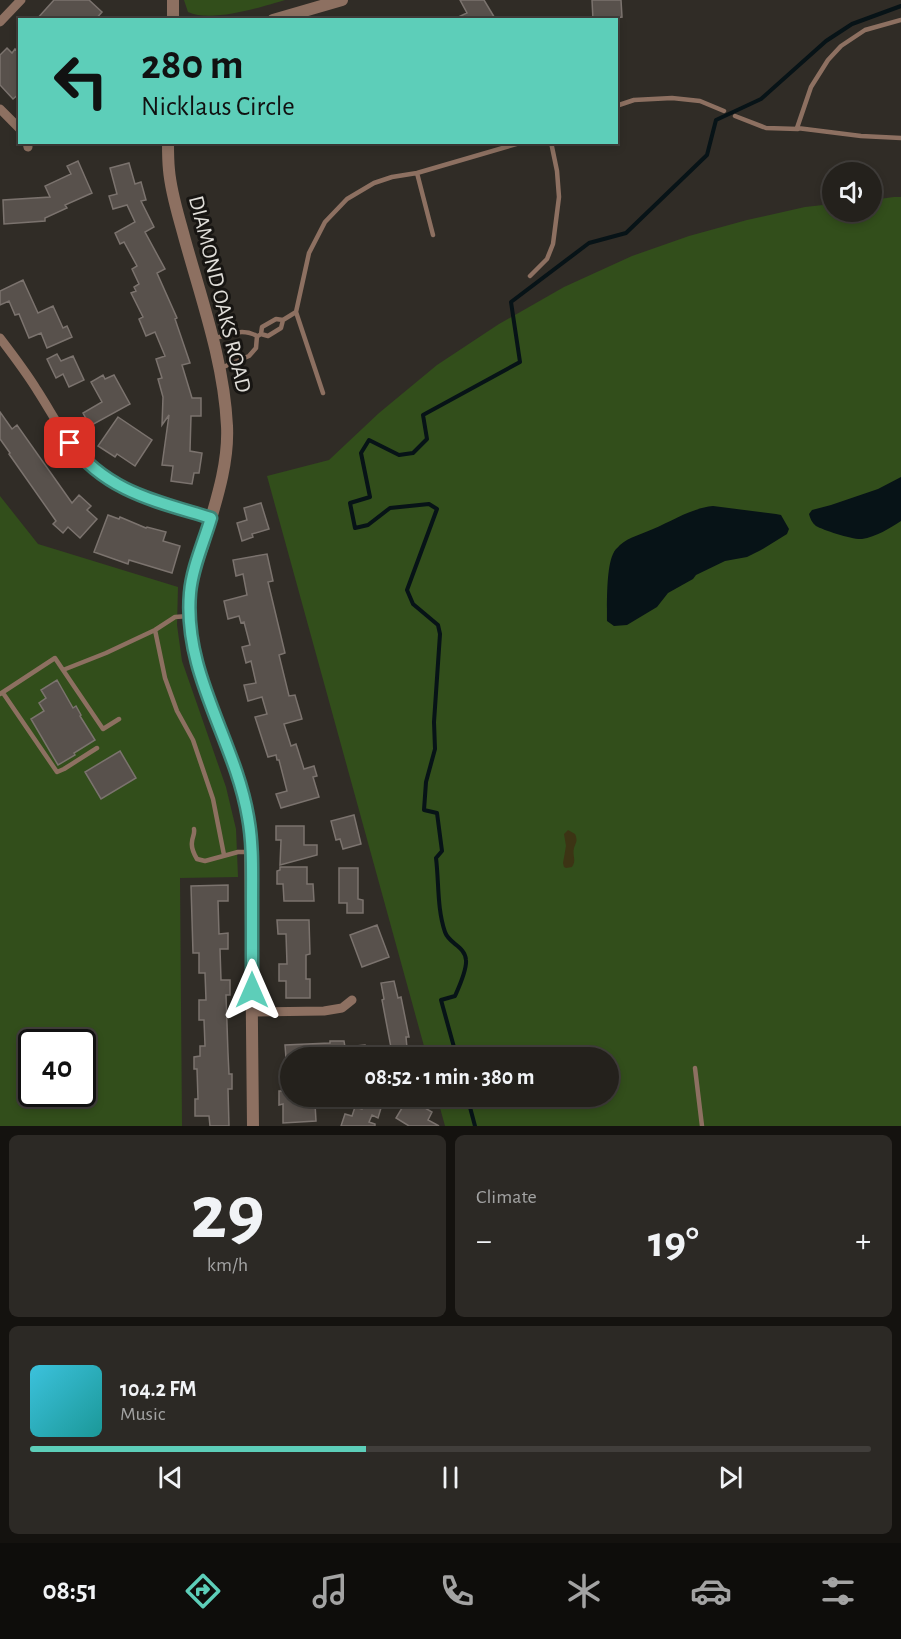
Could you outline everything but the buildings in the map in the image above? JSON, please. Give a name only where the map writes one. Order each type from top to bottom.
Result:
[{"type":"street","points":[[0,22],[21,0]]},
{"type":"street","points":[[173,0],[173,18]]},
{"type":"street","points":[[280,18],[342,0]]},
{"type":"street","points":[[0,109],[18,127]]},
{"type":"street","name":"DIAMOND OAKS ROAD","points":[[168,144],[169,171],[176,206],[220,368],[225,398],[226,457],[192,582],[189,616],[192,645],[199,670],[243,795],[248,816],[252,852],[253,1126]]},
{"type":"street","points":[[0,338],[38,391],[59,428],[81,458],[107,480],[137,495],[211,518]]},
{"type":"street","points":[[253,1012],[324,1011],[342,1008],[352,1000]]},
{"type":"lane","points":[[798,129],[810,87],[828,60],[841,46],[865,30],[901,20]]},
{"type":"lane","points":[[618,105],[634,100],[672,98],[700,101],[724,111]]},
{"type":"lane","points":[[735,116],[766,128],[901,138]]},
{"type":"lane","points":[[323,393],[296,312],[309,253],[325,222],[347,199],[374,183],[516,144]]},
{"type":"lane","points":[[530,276],[548,260],[553,244],[559,197],[557,171],[550,144]]},
{"type":"lane","points":[[417,173],[433,235]]},
{"type":"lane","points":[[220,368],[249,356],[256,348],[262,327],[276,320],[283,320],[296,312]]},
{"type":"lane","points":[[212,339],[240,332],[268,336],[281,327],[283,320]]},
{"type":"lane","points":[[63,670],[106,653],[154,630],[175,617],[189,616]]},
{"type":"lane","points":[[154,630],[165,678],[177,711],[193,740],[213,799],[224,855]]},
{"type":"lane","points":[[97,747],[57,772],[2,694],[55,658],[103,729],[119,719]]},
{"type":"lane","points":[[194,829],[193,852],[197,859],[205,861],[238,852],[252,852]]},
{"type":"lane","points":[[695,1068],[702,1126]]},
{"type":"green space","points":[[184,0],[285,0],[236,13],[210,16],[188,12]]},
{"type":"green space","points":[[901,197],[901,1126],[445,1126],[440,1107],[619,1107],[619,1047],[424,1047],[267,476],[329,460],[379,413],[437,365],[499,324],[564,287],[632,256],[689,236],[805,207],[822,205],[822,222],[882,222],[882,199]]},
{"type":"green space","points":[[0,496],[38,544],[178,587],[177,625],[182,661],[226,787],[236,829],[238,877],[180,878],[182,1126],[0,1126]]},
{"type":"sand","points":[[568,830],[575,834],[577,840],[573,865],[566,868],[563,863],[566,846],[564,834]]},
{"type":"shaded area","points":[[901,477],[901,521],[878,534],[862,539],[852,538],[820,528],[811,519],[809,514],[812,510],[878,489]]},
{"type":"shaded area","points":[[713,506],[781,515],[789,529],[787,534],[747,557],[725,561],[696,575],[668,593],[657,607],[627,625],[614,626],[607,621],[608,575],[614,551],[631,538],[697,509]]},
{"type":"waterway","points":[[454,1047],[441,1000],[455,996],[464,973],[466,960],[463,951],[447,936],[442,923],[436,858],[442,851],[437,813],[424,810],[426,782],[435,749],[434,722],[440,634],[438,625],[413,604],[407,590],[437,509],[429,504],[390,508],[368,525],[355,528],[350,503],[370,497],[361,453],[369,440],[399,455],[413,453],[427,439],[423,415],[520,362],[511,302],[589,243],[626,233],[707,155],[716,120],[761,99],[826,41],[852,24],[901,6]]},
{"type":"waterway","points":[[470,1107],[475,1126]]},
{"type":"route","points":[[70,443],[81,458],[107,480],[137,495],[211,518],[190,590],[190,631],[201,679],[237,774],[248,816],[252,852],[252,990]]}]
